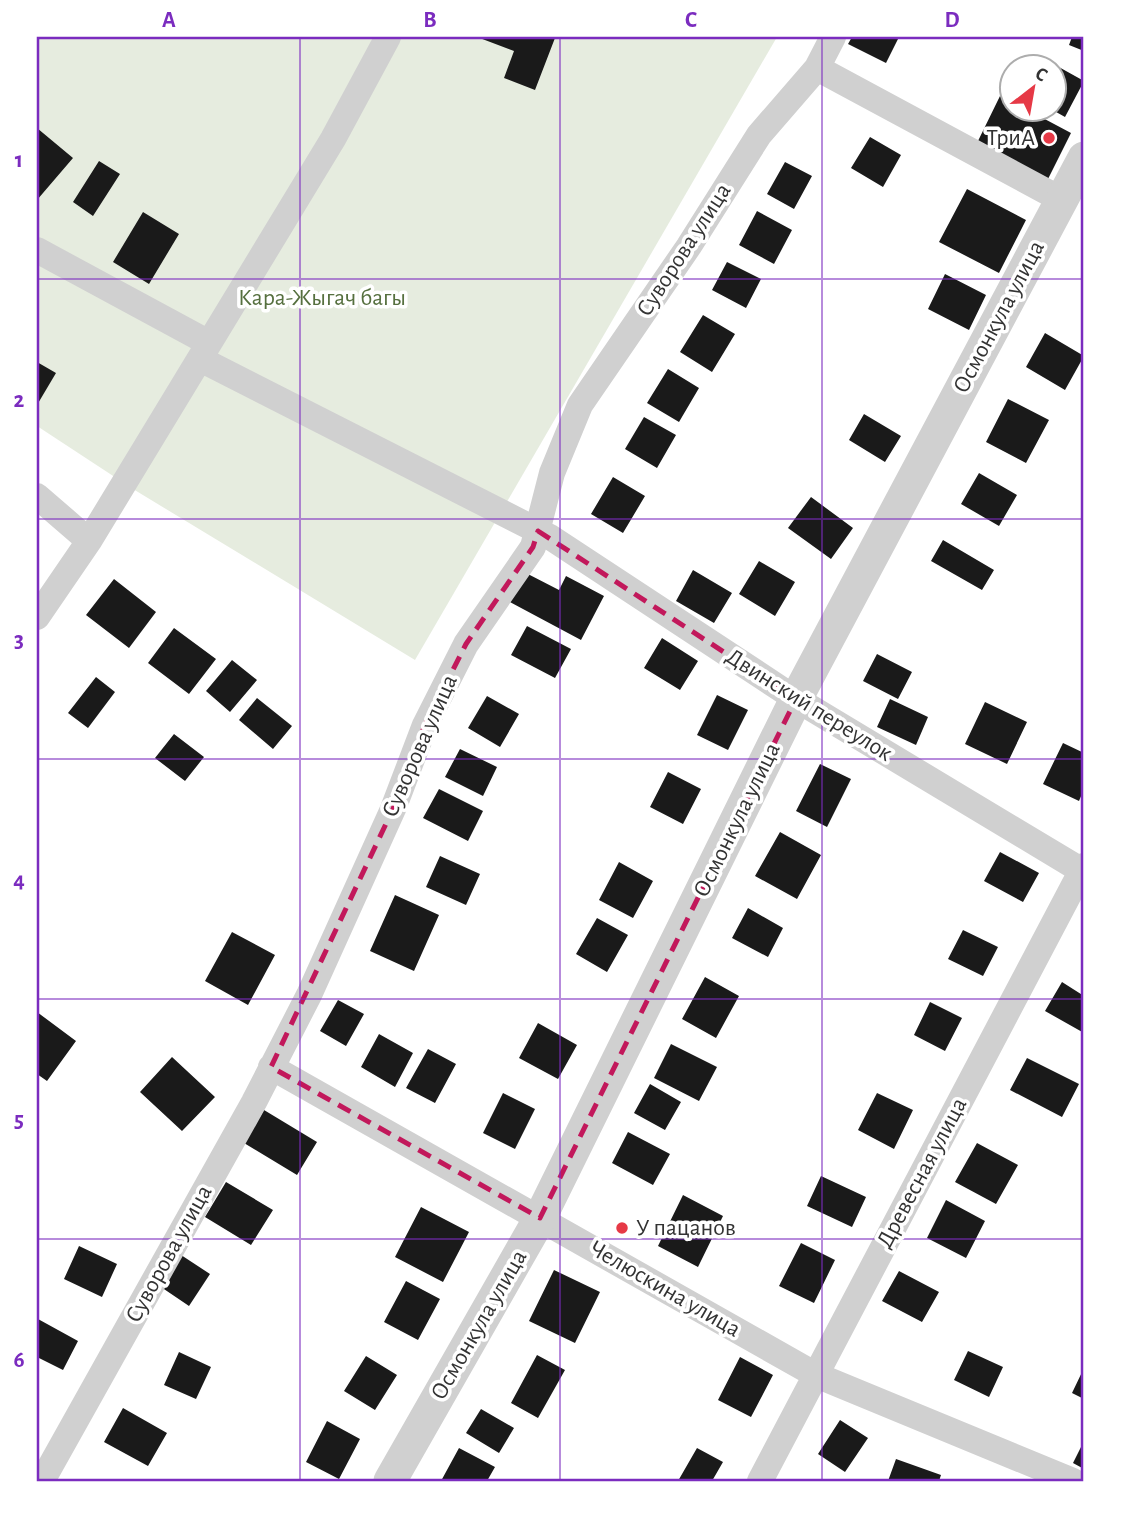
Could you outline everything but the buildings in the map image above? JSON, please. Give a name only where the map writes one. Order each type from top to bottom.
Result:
[{"type":"street","points":[[37,617],[89,541],[333,139],[388,37]]},
{"type":"street","name":"Суворова улица","points":[[41,1481],[309,995],[393,809],[425,725],[466,643],[533,547],[552,473],[580,405],[689,246],[759,135],[817,68],[833,37]]},
{"type":"street","points":[[817,68],[1062,200]]},
{"type":"street","name":"Осмонкула улица","points":[[390,1481],[540,1218],[796,699],[1084,158]]},
{"type":"street","name":"Двинский переулок","points":[[37,250],[204,351],[550,537],[796,699],[1083,870]]},
{"type":"street","points":[[37,496],[89,541]]},
{"type":"street","name":"Древесная улица","points":[[760,1481],[1083,870]]},
{"type":"street","name":"Челюскина улица","points":[[271,1067],[816,1375],[1073,1481]]},
{"type":"highlighted area","points":[[538,531],[796,699],[540,1218],[271,1067],[393,809],[425,725],[466,644],[533,547]]},
{"type":"green space","name":"Кара-Жыгач багы","points":[[37,37],[777,37],[415,660],[133,489],[37,426]]},
{"type":"place","name":"ТриА","points":[[1049,138]]},
{"type":"place","name":"У пацанов","points":[[622,1228]]}]
